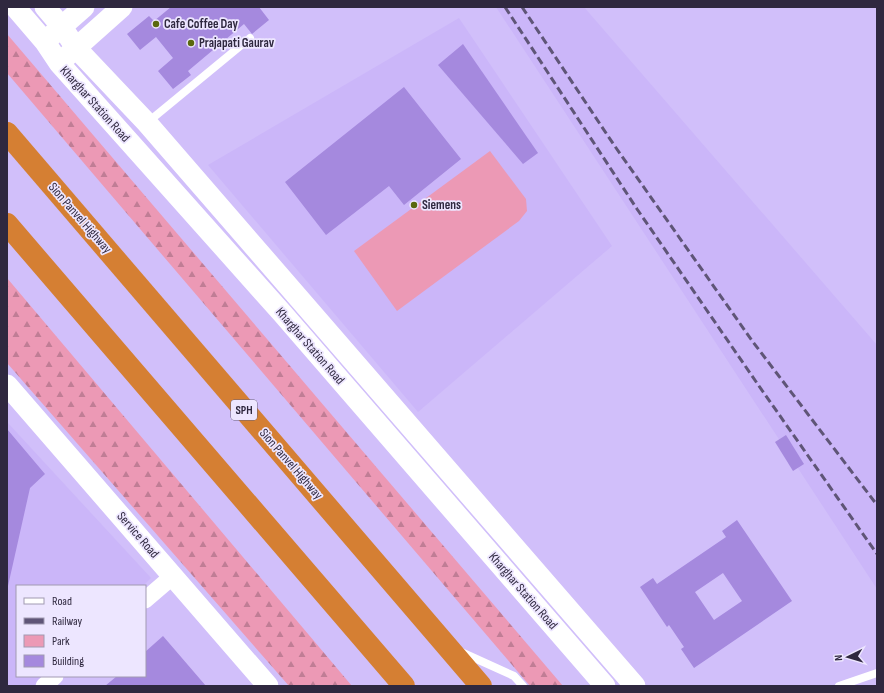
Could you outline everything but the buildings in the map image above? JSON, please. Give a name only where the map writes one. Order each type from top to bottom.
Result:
[{"type":"highway","name":"Sion Panvel Highway","points":[[7,133],[481,686]]},
{"type":"highway","points":[[7,224],[392,677]]},
{"type":"street","name":"Kharghar Station Road","points":[[15,7],[45,42],[59,63],[282,313],[605,686]]},
{"type":"street","name":"Kharghar Station Road","points":[[45,7],[62,27],[76,48],[147,122],[635,686]]},
{"type":"street","points":[[45,42],[84,7]]},
{"type":"street","points":[[59,63],[122,7]]},
{"type":"street","points":[[282,313],[300,299]]},
{"type":"street","name":"Service Road","points":[[7,385],[268,686]]},
{"type":"street","points":[[146,599],[173,576]]},
{"type":"street","points":[[44,686],[54,677]]},
{"type":"lane","points":[[147,122],[250,38]]},
{"type":"lane","points":[[447,646],[514,676],[523,686]]},
{"type":"lane","points":[[839,686],[877,673]]},
{"type":"shaded area","points":[[496,7],[584,7],[877,345],[877,589]]},
{"type":"shaded area","name":"Siemens","points":[[459,18],[612,246],[418,412],[208,165]]},
{"type":"shaded area","points":[[7,422],[151,578],[144,585],[16,585],[16,677],[46,677],[36,686],[7,686]]},
{"type":"green space","points":[[7,34],[563,686],[530,686],[7,73]]},
{"type":"green space","points":[[490,151],[526,199],[527,211],[519,221],[397,311],[354,251]]},
{"type":"green space","points":[[7,278],[352,686],[289,686],[7,363]]},
{"type":"railway","points":[[505,7],[637,209],[877,554]]},
{"type":"railway","points":[[522,7],[614,145],[753,342],[877,505]]},
{"type":"place","name":"Cafe Coffee Day","points":[[156,24]]},
{"type":"place","name":"Prajapati Gaurav","points":[[191,43]]},
{"type":"place","name":"Siemens","points":[[414,205]]}]
